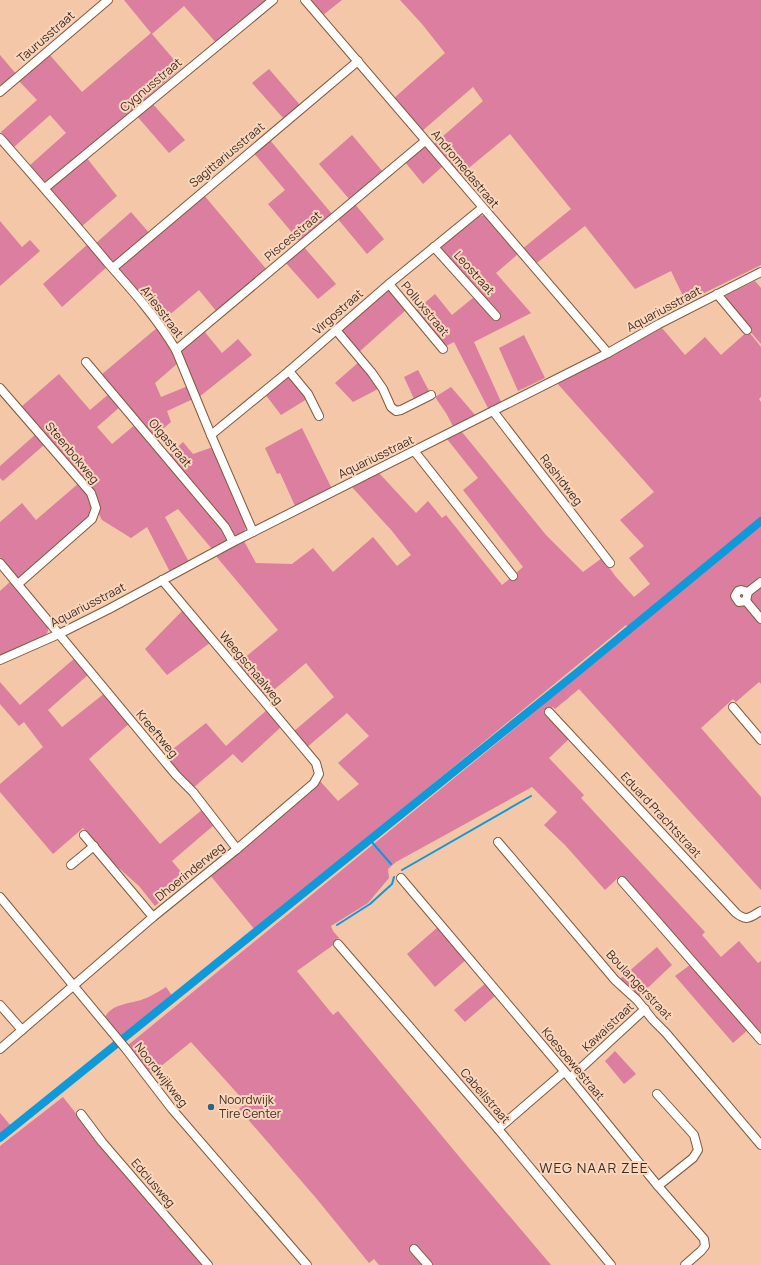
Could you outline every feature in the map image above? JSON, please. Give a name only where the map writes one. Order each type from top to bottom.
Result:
[{"type":"street","name":"Taurusstraat","points":[[0,92],[108,0]]},
{"type":"street","name":"Cygnusstraat","points":[[45,188],[272,0]]},
{"type":"street","name":"Andromedastraat","points":[[305,0],[358,60],[425,141],[608,354]]},
{"type":"street","name":"Sagittariusstraat","points":[[113,268],[358,60]]},
{"type":"street","name":"Ariesstraat","points":[[0,138],[45,188],[161,326],[176,350],[253,532]]},
{"type":"street","name":"Piscesstraat","points":[[176,350],[425,141]]},
{"type":"street","name":"Virgostraat","points":[[211,435],[289,371],[389,284],[482,208]]},
{"type":"street","name":"Leostraat","points":[[434,247],[496,316]]},
{"type":"street","name":"Aquariusstraat","points":[[0,660],[59,634],[233,542],[608,354],[659,324],[761,272]]},
{"type":"street","name":"Polluxstraat","points":[[389,284],[443,349]]},
{"type":"street","points":[[717,294],[747,330]]},
{"type":"street","points":[[336,330],[372,373],[383,389],[391,407],[396,411],[431,395]]},
{"type":"street","name":"Olgastraat","points":[[86,362],[224,527],[233,542]]},
{"type":"street","points":[[289,371],[308,394],[319,416]]},
{"type":"street","name":"Steenbokweg","points":[[0,388],[91,494],[96,508],[92,520],[18,584]]},
{"type":"street","name":"Rashidweg","points":[[493,411],[610,563]]},
{"type":"street","points":[[415,452],[513,576]]},
{"type":"street","name":"Kreeftweg","points":[[0,562],[176,775],[193,792],[237,849]]},
{"type":"street","name":"Weegschaalweg","points":[[162,580],[316,763],[319,774]]},
{"type":"street","points":[[746,601],[748,592],[761,582]]},
{"type":"street","points":[[746,601],[739,602],[735,596],[738,591],[741,590],[748,592]]},
{"type":"street","points":[[746,601],[761,619]]},
{"type":"street","points":[[733,707],[761,740]]},
{"type":"street","name":"Eduard Prachtstraat","points":[[549,712],[736,913],[742,918],[748,918],[761,911]]},
{"type":"street","name":"Dhoerinderweg","points":[[0,1049],[153,917],[237,849],[314,783],[319,774]]},
{"type":"street","points":[[84,835],[153,917]]},
{"type":"street","name":"Boulangerstraat","points":[[498,842],[615,980],[637,1000],[761,1145]]},
{"type":"street","points":[[71,865],[94,846]]},
{"type":"street","name":"Koesoewestraat","points":[[401,878],[704,1239],[705,1246],[685,1265]]},
{"type":"street","points":[[622,880],[761,1040]]},
{"type":"street","name":"Noordwijkweg","points":[[0,897],[126,1049],[172,1108],[307,1265]]},
{"type":"street","name":"Cabellstraat","points":[[338,944],[498,1129],[611,1265]]},
{"type":"street","points":[[0,1005],[22,1030]]},
{"type":"street","name":"Kawaistraat","points":[[498,1129],[567,1075],[644,1009]]},
{"type":"street","points":[[657,1094],[694,1135],[698,1150],[693,1158],[658,1186]]},
{"type":"street","name":"Edciusweg","points":[[81,1114],[102,1142],[208,1265]]},
{"type":"street","points":[[414,1249],[428,1265]]},
{"type":"shaded area","points":[[124,0],[269,0],[218,45],[184,6],[152,34],[181,68],[51,181],[44,183],[29,166],[66,133],[50,115],[14,147],[1,132],[37,100],[19,81],[49,54],[82,92],[151,33]]},
{"type":"shaded area","points":[[310,0],[342,0],[323,15]]},
{"type":"shaded area","points":[[400,0],[761,0],[761,265],[686,302],[671,271],[635,289],[585,226],[534,265],[521,250],[571,209],[510,134],[459,176],[433,145],[483,101],[473,87],[421,132],[393,99],[445,53],[422,24]]},
{"type":"shaded area","points":[[0,55],[17,75],[3,88],[0,84]]},
{"type":"shaded area","points":[[269,69],[300,105],[284,119],[252,83]]},
{"type":"shaded area","points":[[151,102],[185,140],[169,153],[136,115]]},
{"type":"shaded area","points":[[352,135],[383,172],[350,200],[319,164]]},
{"type":"shaded area","points":[[269,139],[332,214],[300,242],[268,204],[285,190],[253,152]]},
{"type":"shaded area","points":[[423,147],[428,148],[443,166],[423,184],[405,162]]},
{"type":"shaded area","points":[[86,157],[117,196],[81,227],[50,188]]},
{"type":"shaded area","points":[[203,194],[267,270],[217,312],[199,290],[161,322],[119,271],[119,266]]},
{"type":"shaded area","points":[[354,203],[384,239],[367,254],[337,218]]},
{"type":"shaded area","points":[[131,212],[150,234],[114,262],[111,262],[95,244]]},
{"type":"shaded area","points":[[479,215],[485,216],[518,254],[496,273],[531,313],[474,342],[502,404],[489,410],[454,342],[444,347],[414,312],[435,294],[452,315],[474,297],[493,319],[498,315],[439,249],[441,245]]},
{"type":"shaded area","points":[[0,221],[22,247],[30,240],[40,251],[0,286]]},
{"type":"shaded area","points":[[88,244],[108,266],[62,307],[43,284]]},
{"type":"shaded area","points":[[303,246],[336,284],[318,299],[285,262]]},
{"type":"shaded area","points":[[755,281],[761,288],[761,344],[749,330],[751,328],[726,298],[726,295]]},
{"type":"shaded area","points":[[389,288],[407,309],[358,353],[340,334],[342,327]]},
{"type":"shaded area","points":[[158,327],[169,343],[178,363],[155,383],[161,397],[188,386],[193,399],[167,411],[171,422],[152,438],[101,375]]},
{"type":"shaded area","points":[[662,328],[685,355],[705,337],[721,355],[748,331],[761,347],[761,397],[759,399],[761,402],[761,684],[759,682],[736,702],[733,699],[701,728],[761,797],[761,890],[579,689],[555,709],[553,707],[546,713],[570,738],[549,758],[584,795],[581,798],[705,932],[702,935],[721,957],[739,941],[758,963],[761,961],[761,1034],[620,876],[605,890],[565,845],[544,825],[557,812],[532,787],[396,862],[388,869],[389,878],[368,903],[331,926],[339,938],[335,942],[336,943],[297,971],[333,1015],[338,1011],[551,1265],[379,1265],[374,1259],[369,1263],[316,1198],[239,1109],[246,1103],[191,1042],[150,1075],[127,1046],[519,725],[631,631],[626,625],[255,930],[210,875],[320,781],[338,801],[359,784],[338,763],[369,736],[347,713],[306,748],[293,732],[334,697],[306,663],[264,698],[236,665],[278,630],[215,555],[244,541],[256,563],[292,564],[313,548],[333,572],[373,537],[397,566],[411,555],[392,531],[351,486],[379,473],[416,513],[428,501],[442,518],[446,515],[502,585],[512,577],[514,580],[517,577],[514,575],[523,567],[463,490],[478,478],[447,439],[462,432],[546,535],[583,572],[602,558],[616,577],[634,597],[650,584],[629,558],[644,546],[620,520],[654,492],[557,383]]},
{"type":"shaded area","points":[[204,331],[222,353],[238,339],[252,355],[199,397],[181,352],[182,349]]},
{"type":"shaded area","points":[[524,335],[545,378],[518,391],[499,348]]},
{"type":"shaded area","points":[[360,361],[380,388],[353,402],[335,383]]},
{"type":"shaded area","points":[[418,370],[430,393],[415,401],[404,377]]},
{"type":"shaded area","points":[[59,374],[90,410],[110,393],[121,406],[97,427],[112,444],[136,424],[222,528],[229,541],[212,549],[178,509],[165,517],[189,562],[170,572],[147,527],[131,538],[102,520],[99,514],[98,505],[21,407]]},
{"type":"shaded area","points":[[290,375],[307,399],[281,415],[265,394]]},
{"type":"shaded area","points":[[451,387],[476,416],[454,428],[435,397]]},
{"type":"shaded area","points":[[302,428],[332,489],[296,508],[280,473],[277,474],[265,448]]},
{"type":"shaded area","points":[[36,434],[44,445],[3,481],[0,478],[0,466]]},
{"type":"shaded area","points":[[183,442],[193,454],[213,447],[247,526],[243,533],[234,538],[168,456]]},
{"type":"shaded area","points":[[79,483],[89,495],[93,507],[89,518],[20,578],[16,578],[0,557],[0,522],[22,503],[36,520]]},
{"type":"shaded area","points":[[11,581],[46,623],[48,631],[43,637],[0,656],[0,591]]},
{"type":"shaded area","points":[[183,610],[211,642],[167,675],[145,649]]},
{"type":"shaded area","points":[[75,658],[89,674],[48,710],[62,727],[105,693],[130,723],[89,759],[160,844],[202,810],[214,825],[172,861],[187,879],[155,906],[139,886],[112,862],[83,828],[53,854],[0,792],[0,784],[43,747],[24,722],[19,726],[0,704],[0,682],[20,705]]},
{"type":"shaded area","points":[[268,709],[282,726],[242,763],[233,754],[193,788],[164,756],[206,723],[226,746]]},
{"type":"shaded area","points":[[438,927],[467,959],[435,987],[407,954]]},
{"type":"shaded area","points":[[657,947],[672,965],[637,998],[619,980]]},
{"type":"shaded area","points":[[690,965],[749,1029],[733,1043],[675,976]]},
{"type":"shaded area","points":[[486,983],[496,995],[465,1022],[454,1010]]},
{"type":"shaded area","points":[[166,987],[173,997],[121,1038],[105,1017],[108,1013],[116,1007],[141,1000]]},
{"type":"shaded area","points":[[615,1051],[636,1074],[624,1084],[605,1061]]},
{"type":"shaded area","points":[[63,1097],[100,1144],[205,1265],[0,1265],[0,1146]]},
{"type":"shaded area","points":[[0,1113],[11,1126],[0,1135]]},
{"type":"waterway","points":[[0,1138],[574,675],[761,521]]},
{"type":"waterway","points":[[402,870],[531,796]]},
{"type":"waterway","points":[[370,840],[391,864]]},
{"type":"waterway","points":[[337,925],[370,904],[392,884],[394,877]]},
{"type":"place","name":"Noordwijk Tire Center","points":[[211,1107]]},
{"type":"district","name":"WEG NAAR ZEE","points":[[594,1168]]}]
